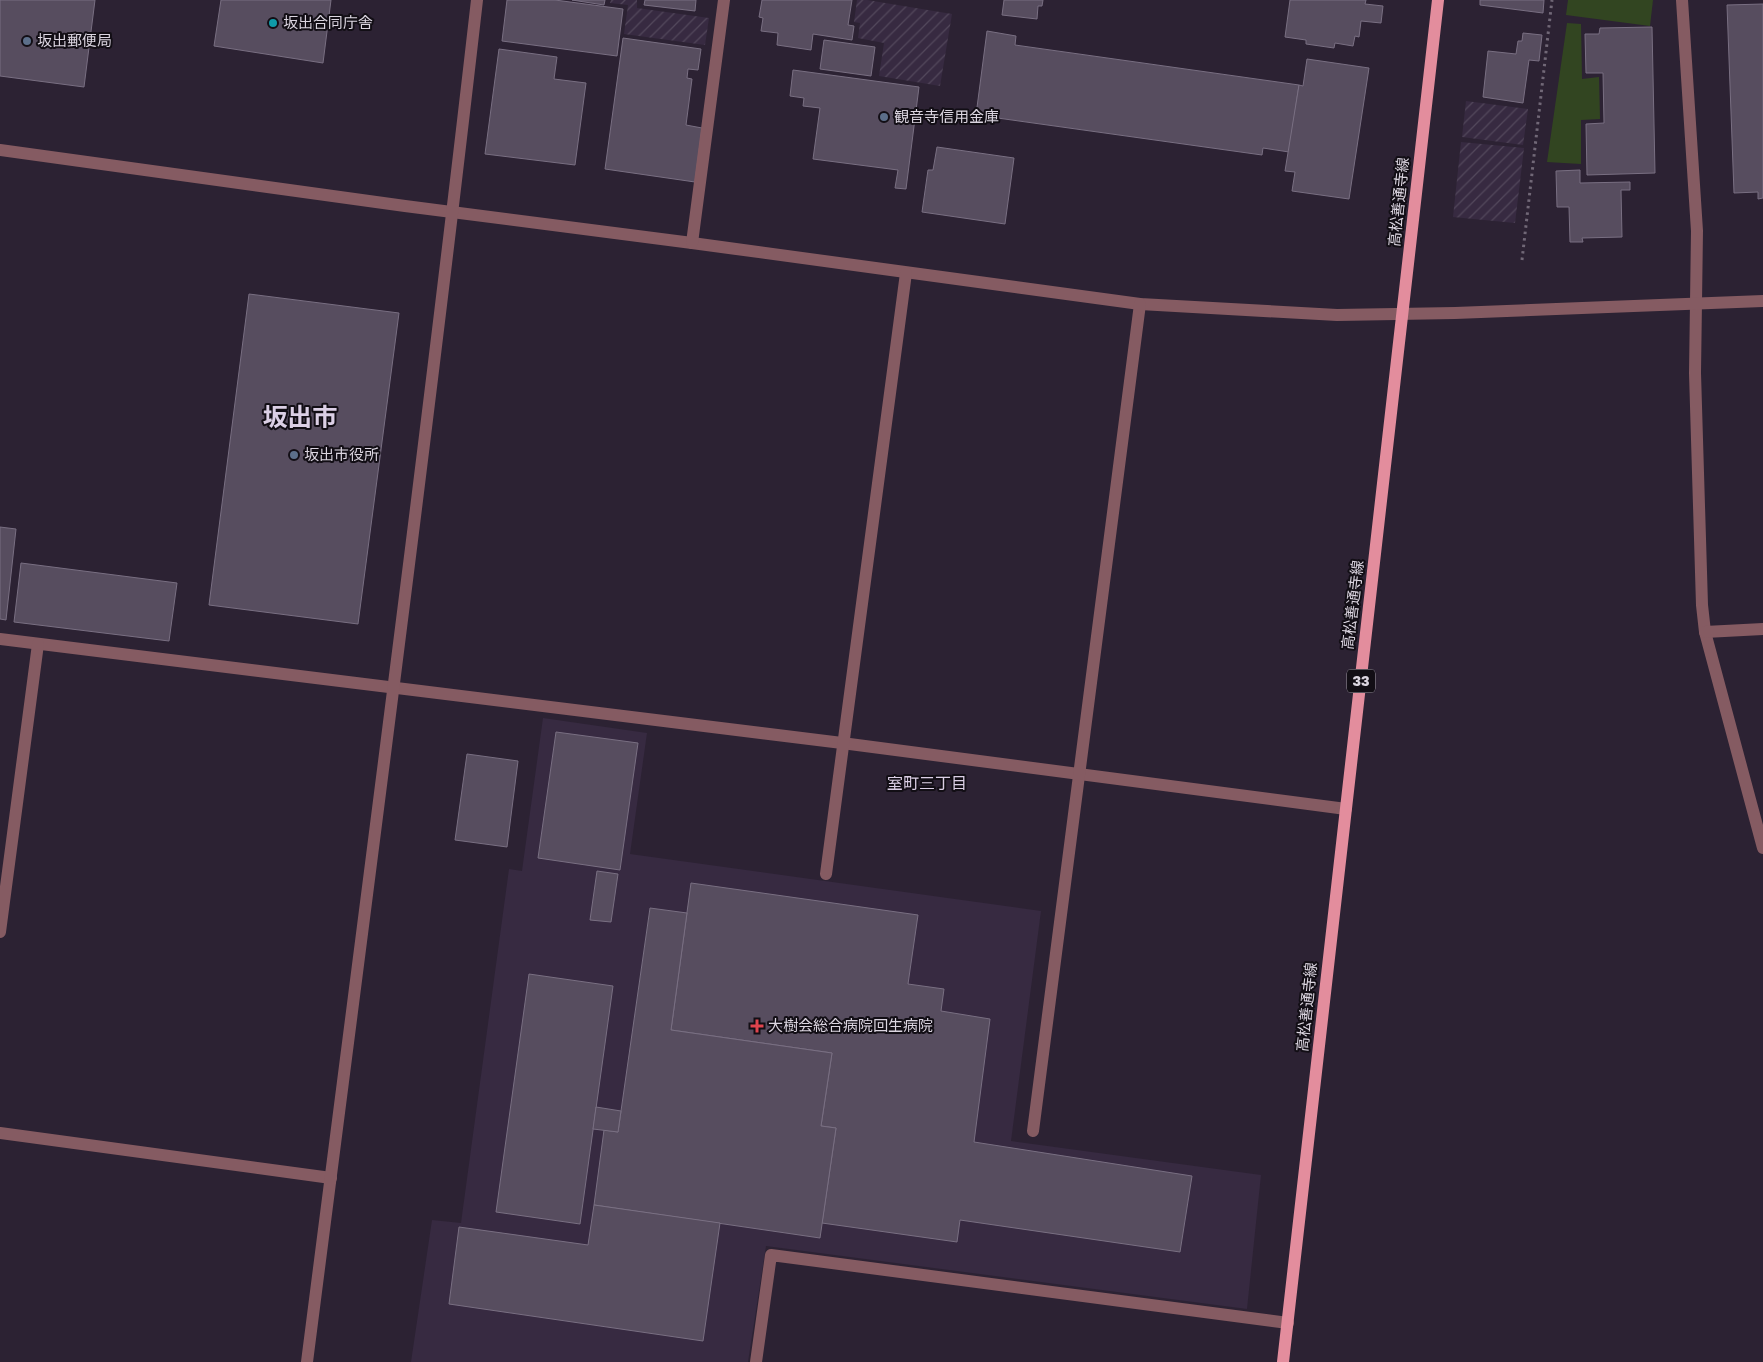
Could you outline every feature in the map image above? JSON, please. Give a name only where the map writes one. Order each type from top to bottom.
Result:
[{"type":"main road","name":"高松善通寺線","points":[[1283,1362],[1438,0]]},
{"type":"street","points":[[307,1362],[394,688],[453,212],[477,0]]},
{"type":"street","points":[[692,243],[724,0]]},
{"type":"street","points":[[1682,0],[1697,231],[1695,373],[1701,595],[1705,632],[1763,848]]},
{"type":"street","points":[[0,150],[1140,304],[1337,314],[1403,314],[1763,301]]},
{"type":"street","points":[[826,874],[906,273]]},
{"type":"street","points":[[1033,1131],[1140,304]]},
{"type":"street","points":[[1705,632],[1763,629]]},
{"type":"street","points":[[0,639],[842,743],[1346,809]]},
{"type":"street","points":[[0,932],[38,644]]},
{"type":"street","points":[[0,1133],[331,1178]]},
{"type":"street","points":[[756,1362],[771,1255],[1288,1323]]},
{"type":"path","points":[[1522,260],[1552,0]]},
{"type":"shaded area","points":[[611,0],[637,0],[637,8],[709,18],[705,45],[624,34],[628,5],[610,3]]},
{"type":"shaded area","points":[[857,0],[952,14],[940,86],[879,76],[884,43],[858,38],[860,23],[854,22]]},
{"type":"shaded area","points":[[1466,101],[1528,109],[1523,145],[1462,137]]},
{"type":"shaded area","points":[[1461,142],[1524,148],[1515,223],[1453,217]]},
{"type":"shaded area","name":"大樹会総合病院回生病院","points":[[543,718],[647,733],[630,854],[1041,911],[1011,1141],[1261,1175],[1247,1309],[766,1246],[748,1362],[411,1362],[432,1220],[461,1223],[509,869],[522,871]]},
{"type":"green space","points":[[1568,0],[1653,0],[1650,26],[1566,15]]},
{"type":"green space","points":[[1567,23],[1581,24],[1582,79],[1599,77],[1600,119],[1581,120],[1581,164],[1547,162]]},
{"type":"building","points":[[0,0],[95,0],[84,87],[0,76]]},
{"type":"building","name":"坂出合同庁舎","points":[[221,0],[331,0],[323,63],[214,46]]},
{"type":"building","points":[[507,0],[555,0],[623,9],[617,56],[502,41]]},
{"type":"building","points":[[572,0],[605,0],[604,5]]},
{"type":"building","points":[[645,0],[696,0],[695,11],[644,5]]},
{"type":"building","points":[[762,0],[852,0],[848,25],[854,26],[852,40],[813,34],[811,50],[777,45],[778,33],[761,31],[763,18],[759,17]]},
{"type":"building","points":[[1004,0],[1043,0],[1042,6],[1038,6],[1037,19],[1002,15]]},
{"type":"building","points":[[1290,0],[1366,0],[1365,4],[1383,6],[1381,23],[1361,21],[1359,37],[1355,36],[1353,46],[1335,43],[1334,48],[1306,44],[1306,40],[1285,37]]},
{"type":"building","points":[[1480,0],[1544,0],[1543,13],[1480,5]]},
{"type":"building","points":[[1763,4],[1763,198],[1758,199],[1758,192],[1734,193],[1727,5]]},
{"type":"building","points":[[1652,27],[1655,173],[1587,175],[1586,124],[1604,123],[1603,73],[1586,73],[1585,34],[1599,34],[1600,28]]},
{"type":"building","points":[[987,31],[1016,36],[1015,45],[1299,85],[1289,152],[1263,148],[1262,155],[976,115]]},
{"type":"building","points":[[1523,33],[1542,35],[1539,61],[1529,60],[1523,103],[1483,97],[1488,51],[1516,54],[1518,41],[1522,41]]},
{"type":"building","points":[[623,38],[701,49],[698,70],[688,69],[687,78],[692,79],[686,125],[702,128],[695,182],[605,169]]},
{"type":"building","points":[[824,40],[875,47],[871,76],[820,69]]},
{"type":"building","points":[[499,49],[557,57],[554,79],[586,83],[575,165],[485,154]]},
{"type":"building","points":[[1307,59],[1369,68],[1349,199],[1292,191],[1295,172],[1285,171],[1299,85],[1303,86]]},
{"type":"building","points":[[793,70],[919,87],[906,189],[895,188],[898,170],[813,159],[820,108],[803,106],[804,98],[790,96]]},
{"type":"building","points":[[937,147],[1014,158],[1005,224],[922,212],[928,170],[933,170]]},
{"type":"building","points":[[1580,170],[1580,183],[1630,182],[1630,190],[1621,190],[1622,237],[1582,238],[1583,242],[1570,242],[1569,207],[1557,207],[1556,171]]},
{"type":"building","points":[[249,294],[399,313],[358,624],[209,605]]},
{"type":"building","points":[[0,527],[16,529],[6,620],[0,619]]},
{"type":"building","points":[[21,563],[177,583],[169,641],[14,622]]},
{"type":"building","points":[[556,732],[638,743],[620,870],[538,858]]},
{"type":"building","points":[[467,754],[518,761],[507,847],[455,840]]},
{"type":"building","points":[[597,871],[618,874],[611,922],[590,920]]},
{"type":"building","points":[[691,883],[918,915],[908,984],[944,989],[941,1011],[990,1019],[974,1142],[1192,1176],[1180,1252],[960,1220],[957,1242],[822,1223],[836,1128],[821,1126],[832,1053],[671,1030]]},
{"type":"building","points":[[650,908],[687,913],[671,1030],[832,1053],[821,1126],[836,1128],[820,1238],[594,1205],[604,1130],[618,1132]]},
{"type":"building","points":[[529,974],[613,986],[580,1224],[496,1212]]},
{"type":"building","points":[[596,1107],[621,1111],[618,1132],[593,1129]]},
{"type":"building","points":[[594,1205],[720,1223],[703,1341],[449,1304],[459,1227],[588,1245]]},
{"type":"place","name":"坂出合同庁舎","points":[[273,23]]},
{"type":"place","name":"坂出郵便局","points":[[27,41]]},
{"type":"place","name":"観音寺信用金庫","points":[[884,117]]},
{"type":"place","name":"坂出市役所","points":[[294,455]]},
{"type":"place","name":"大樹会総合病院回生病院","points":[[757,1026]]},
{"type":"district","name":"坂出市","points":[[300,417]]},
{"type":"district","name":"室町三丁目","points":[[927,783]]}]
